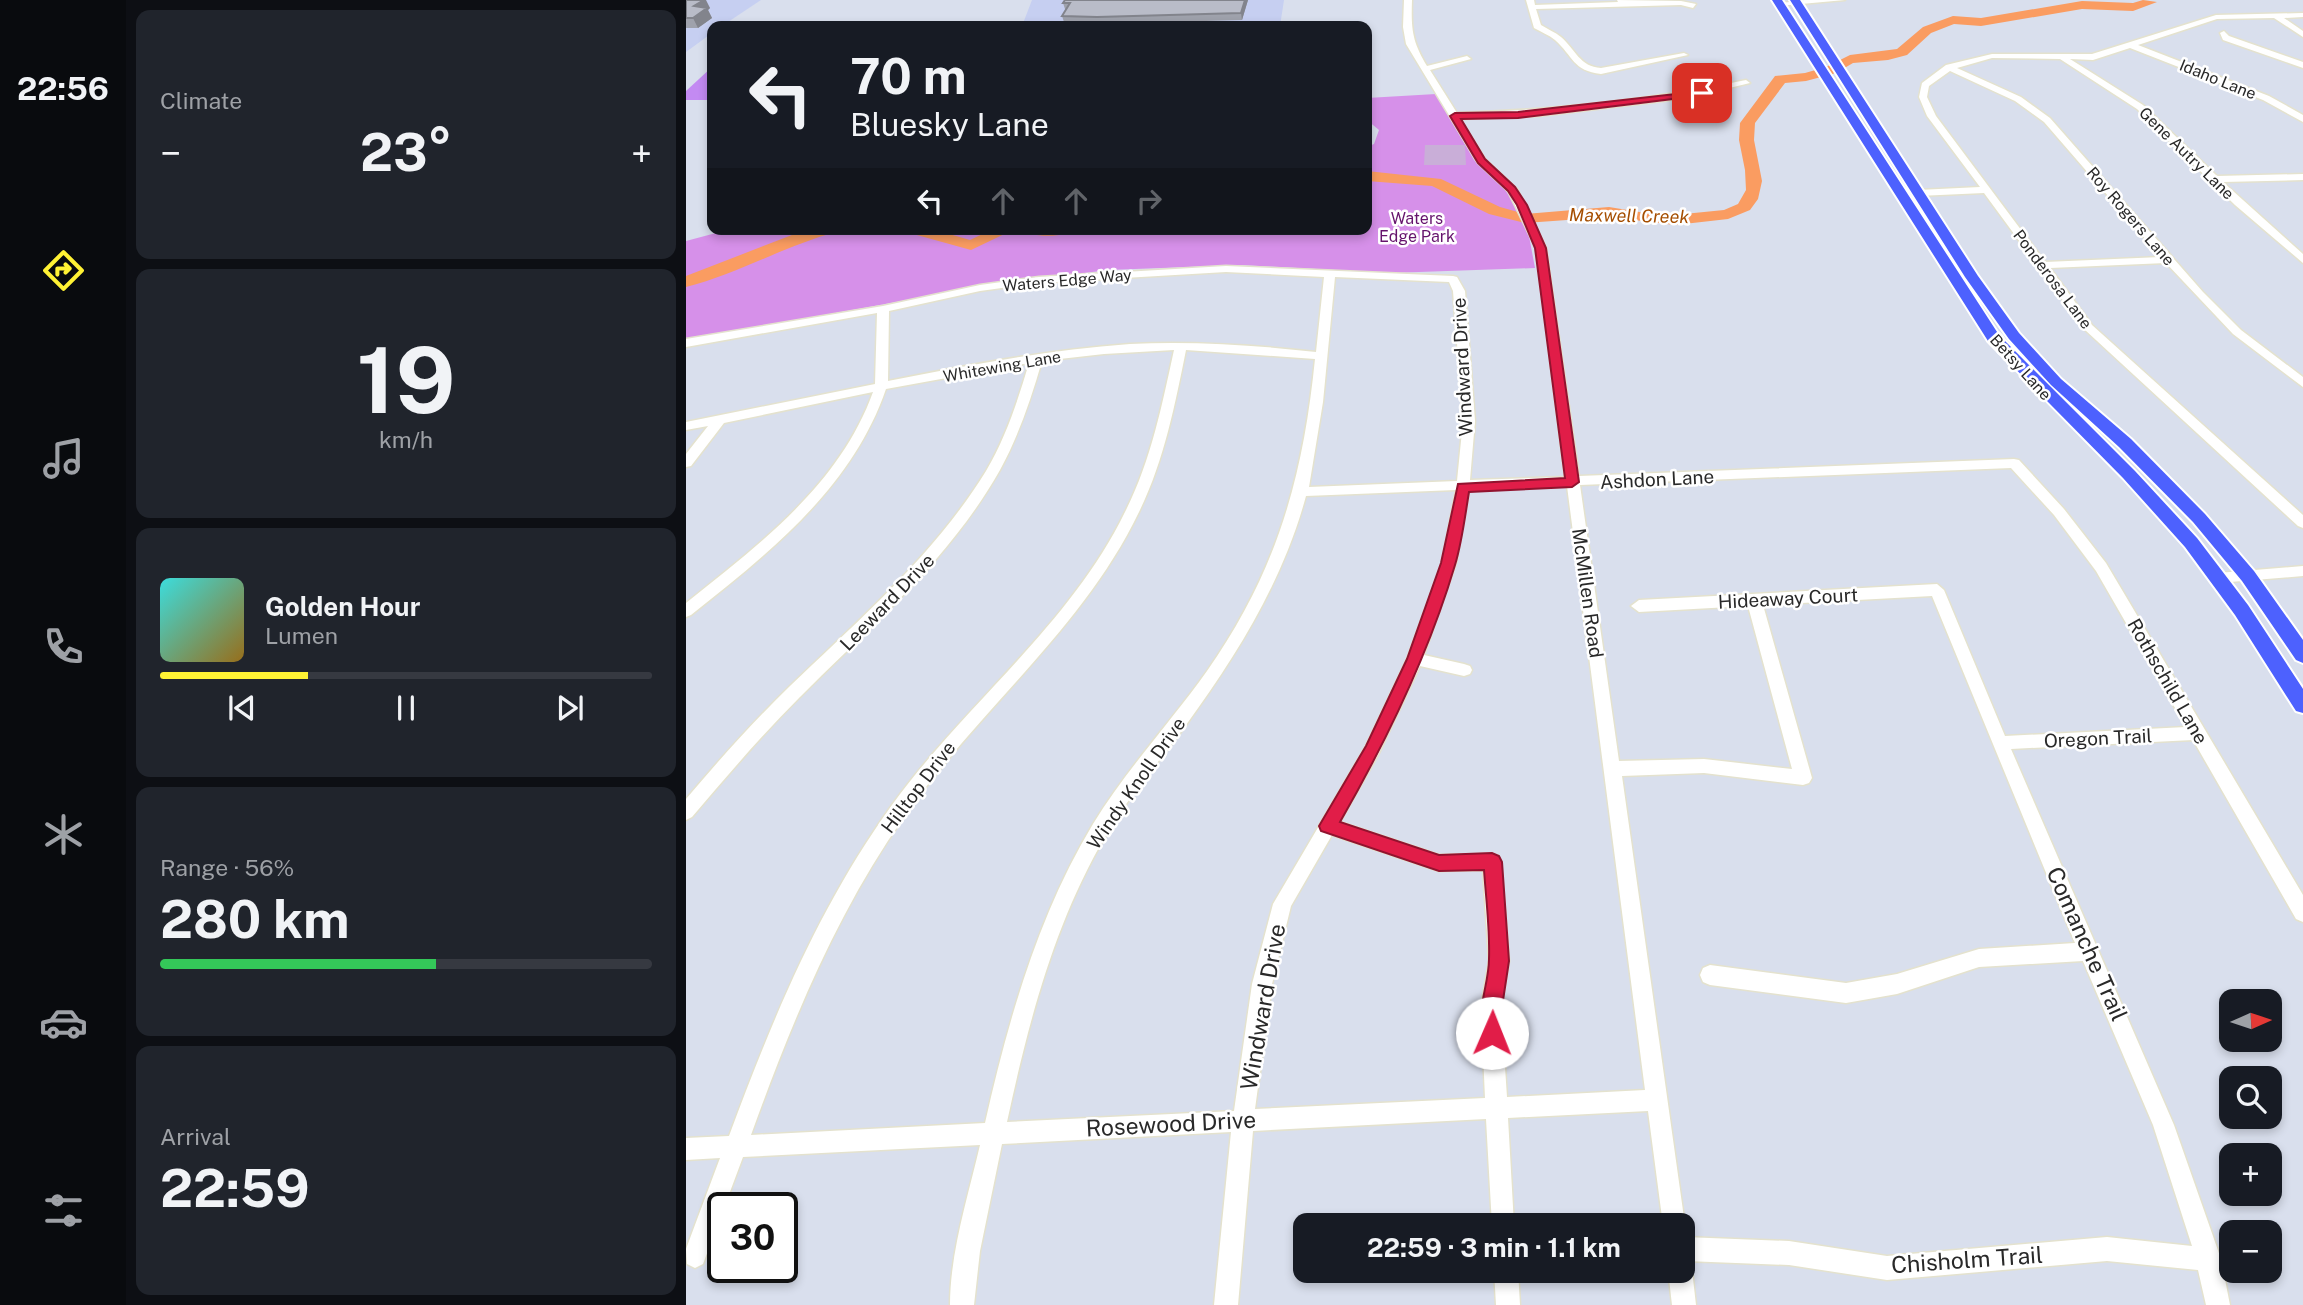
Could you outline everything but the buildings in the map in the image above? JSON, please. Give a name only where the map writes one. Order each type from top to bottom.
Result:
[{"type":"main road","name":"Betsy Lane","points":[[1778,2],[1834,92],[1910,189],[2014,336],[2056,382],[2125,443],[2189,509],[2248,576],[2303,655]]},
{"type":"main road","name":"Betsy Lane","points":[[1796,2],[1852,87],[1993,338],[2037,387],[2104,449],[2175,522],[2218,578],[2303,705]]},
{"type":"street","name":"McMillen Road","points":[[1408,0],[1407,27],[1410,44],[1481,161],[1512,189],[1522,205],[1542,256],[1672,1213]]},
{"type":"street","points":[[1778,2],[1841,0]]},
{"type":"street","points":[[1684,55],[1601,71],[1586,69],[1558,39],[1536,26],[1531,3],[1681,3],[1693,6]]},
{"type":"street","points":[[1949,67],[1992,56],[2093,57],[2216,17],[2303,15]]},
{"type":"street","points":[[2276,16],[2303,35]]},
{"type":"street","points":[[2224,33],[2227,38],[2303,65]]},
{"type":"street","name":"Idaho Lane","points":[[2131,45],[2266,98],[2303,118]]},
{"type":"street","name":"Gene Autry Lane","points":[[2063,57],[2140,107],[2303,260]]},
{"type":"street","points":[[1425,69],[1467,59]]},
{"type":"street","name":"Ponderosa Lane","points":[[1949,67],[1925,85],[1923,97],[1932,116],[2088,327],[2303,523]]},
{"type":"street","name":"Roy Rogers Lane","points":[[1949,67],[2018,99],[2047,120],[2169,260],[2237,332],[2303,383]]},
{"type":"street","points":[[1455,116],[1539,113],[1688,95],[1746,83]]},
{"type":"street","points":[[2214,179],[2303,177]]},
{"type":"street","points":[[1910,189],[1984,186]]},
{"type":"street","points":[[2042,265],[2169,260]]},
{"type":"street","name":"Waters Edge Way","points":[[686,343],[883,309],[980,288],[1039,280],[1226,269],[1453,279]]},
{"type":"street","name":"Windy Knoll Drive","points":[[962,1305],[976,1214],[993,1133],[1036,970],[1056,916],[1099,831],[1234,641],[1268,580],[1300,492],[1307,461],[1328,280],[1331,274]]},
{"type":"street","name":"Windward Drive","points":[[1226,1305],[1244,1121],[1262,984],[1282,905],[1373,750],[1415,659],[1449,563],[1463,487],[1469,421],[1459,291],[1453,279]]},
{"type":"street","points":[[686,611],[775,539],[832,477],[863,435],[881,388],[883,309]]},
{"type":"street","name":"Hilltop Drive","points":[[695,1256],[767,1061],[815,950],[867,857],[893,817],[952,741],[1010,680],[1079,597],[1132,514],[1152,468],[1165,425],[1181,347]]},
{"type":"street","name":"Whitewing Lane","points":[[686,426],[1037,358],[1104,350],[1249,348],[1321,356]]},
{"type":"street","name":"Leeward Drive","points":[[686,812],[752,735],[924,566],[967,513],[991,477],[1020,414],[1037,358]]},
{"type":"street","points":[[686,463],[720,421]]},
{"type":"street","name":"Ashdon Lane","points":[[1300,492],[2014,463]]},
{"type":"street","name":"Rothschild Lane","points":[[2014,463],[2059,512],[2101,568],[2303,913]]},
{"type":"street","points":[[2218,578],[2303,571]]},
{"type":"street","name":"Hideaway Court","points":[[1639,606],[1937,590]]},
{"type":"street","name":"Comanche Trail","points":[[1937,590],[1999,743],[2157,1104],[2209,1259],[2218,1305]]},
{"type":"street","points":[[1612,769],[1704,766],[1803,778],[1754,600]]},
{"type":"street","points":[[1415,659],[1464,670]]},
{"type":"street","name":"Oregon Trail","points":[[1999,743],[2198,733]]},
{"type":"street","points":[[1328,826],[1439,863],[1492,862],[1499,961],[1491,1007],[1502,1213]]},
{"type":"street","points":[[1710,975],[1846,993],[1897,984],[1979,958],[2089,951]]},
{"type":"street","name":"Rosewood Drive","points":[[686,1149],[1657,1100]]},
{"type":"street","name":"Chisholm Trail","points":[[1695,1249],[1789,1253],[1887,1268],[2107,1249],[2209,1259]]},
{"type":"street","points":[[1507,1283],[1508,1305]]},
{"type":"street","points":[[1681,1283],[1684,1305]]},
{"type":"shaded area","points":[[686,0],[761,0],[730,21],[707,21],[707,37],[686,52]]},
{"type":"shaded area","points":[[1032,0],[1284,0],[1281,21],[1024,21]]},
{"type":"shaded area","points":[[707,72],[707,100],[686,100],[686,91]]},
{"type":"shaded area","points":[[1425,145],[1465,145],[1466,165],[1424,165]]},
{"type":"green space","name":"Waters Edge Park","points":[[1436,94],[1474,160],[1516,204],[1529,236],[1535,268],[1390,273],[1241,265],[1108,270],[991,285],[686,340],[686,241],[708,235],[1372,235],[1372,145],[1379,130],[1372,124],[1372,98]]},
{"type":"waterway","name":"Maxwell Creek","points":[[1372,177],[1436,182],[1494,211],[1525,219],[1609,212],[1656,220],[1728,214],[1744,207],[1750,199],[1754,181],[1746,131],[1751,116],[1780,79],[1806,77],[1831,70],[1850,59],[1902,52],[1927,30],[1953,20],[1981,22],[2082,5],[2133,7],[2151,2],[2149,0]]},
{"type":"waterway","name":"Maxwell Creek","points":[[686,282],[808,235]]},
{"type":"waterway","name":"Maxwell Creek","points":[[934,235],[971,245],[994,235]]},
{"type":"route","points":[[1492,1033],[1491,1007],[1499,961],[1492,862],[1439,863],[1328,826],[1373,750],[1415,659],[1449,563],[1463,487],[1572,482],[1541,248],[1512,189],[1488,170],[1455,116],[1518,115],[1702,93]]}]
